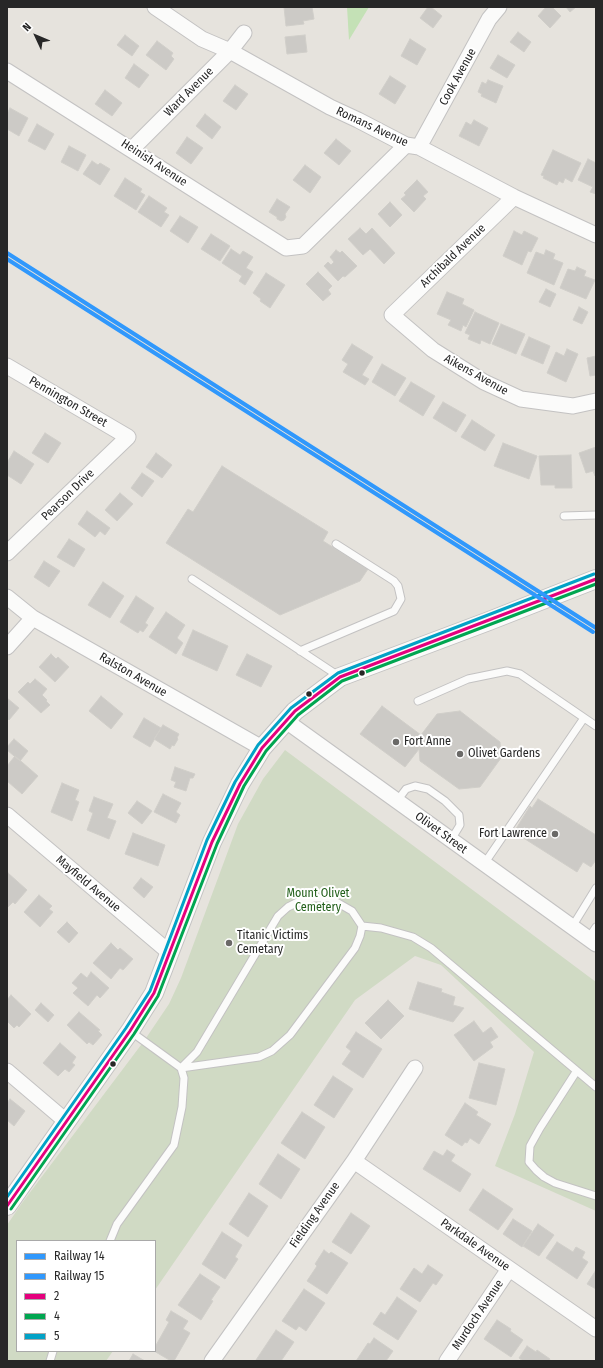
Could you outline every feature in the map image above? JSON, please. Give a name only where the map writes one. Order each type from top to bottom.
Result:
[{"type":"street","name":"Romans Avenue","points":[[155,7],[202,39],[230,51],[330,107],[514,197],[596,235]]},
{"type":"street","name":"Cook Avenue","points":[[303,246],[412,146],[489,19],[499,7]]},
{"type":"street","name":"Ward Avenue","points":[[132,149],[230,51],[244,33]]},
{"type":"street","name":"Heinish Avenue","points":[[7,71],[286,248],[303,246]]},
{"type":"street","name":"Archibald Avenue","points":[[392,315],[514,197]]},
{"type":"street","name":"Aikens Avenue","points":[[392,315],[433,350],[484,382],[521,399],[574,406],[596,401]]},
{"type":"street","name":"Pennington Street","points":[[7,366],[128,437]]},
{"type":"street","name":"Pearson Drive","points":[[7,553],[128,437]]},
{"type":"street","points":[[7,1206],[130,1031],[154,993],[170,953],[190,895],[212,842],[240,784],[262,748],[295,711],[340,677],[596,579]]},
{"type":"street","name":"Ralston Avenue","points":[[7,597],[33,618],[262,748]]},
{"type":"street","points":[[7,647],[33,618]]},
{"type":"street","name":"Olivet Street","points":[[286,721],[571,927],[593,937]]},
{"type":"street","name":"Mayfield Avenue","points":[[7,815],[170,953]]},
{"type":"street","name":"Fielding Avenue","points":[[212,1361],[354,1161],[415,1068]]},
{"type":"street","points":[[7,1071],[66,1122]]},
{"type":"street","name":"Parkdale Avenue","points":[[354,1161],[596,1329]]},
{"type":"street","name":"Murdoch Avenue","points":[[447,1361],[508,1269]]},
{"type":"lane","points":[[564,516],[596,515]]},
{"type":"lane","points":[[300,651],[394,611],[402,599],[398,586],[394,581],[336,544]]},
{"type":"lane","points":[[192,580],[340,677]]},
{"type":"lane","points":[[418,700],[468,679],[507,671],[520,674],[596,726]]},
{"type":"lane","points":[[484,864],[584,718]]},
{"type":"lane","points":[[397,801],[406,789],[415,786],[428,789],[445,801],[459,816],[460,825],[451,840]]},
{"type":"lane","points":[[571,927],[596,888]]},
{"type":"lane","points":[[314,898],[329,898],[352,911],[362,926],[355,948],[290,1035],[282,1043],[272,1051],[259,1057],[181,1068],[197,1052],[278,916],[288,907],[300,901],[314,898]]},
{"type":"lane","points":[[362,926],[381,928],[413,937],[431,948],[596,1088]]},
{"type":"lane","points":[[110,1240],[117,1224],[174,1145],[182,1107],[184,1078],[181,1068],[130,1031]]},
{"type":"lane","points":[[576,1072],[530,1146],[530,1162],[544,1177],[556,1183],[596,1196]]},
{"type":"green space","points":[[347,7],[369,7],[349,40]]},
{"type":"green space","name":"Mount Olivet Cemetery","points":[[285,750],[596,982],[596,1211],[495,1166],[515,1114],[534,1052],[441,965],[415,956],[355,1000],[156,1289],[156,1240],[16,1240],[16,1352],[112,1352],[106,1361],[7,1361],[7,1225],[144,1041],[169,1004],[181,978],[238,824],[263,779]]},
{"type":"building","points":[[284,7],[312,7],[314,19],[303,21],[304,24],[286,26]]},
{"type":"building","points":[[428,7],[431,7],[442,16],[433,28],[420,18]]},
{"type":"building","points":[[546,7],[552,7],[561,16],[550,28],[538,16]]},
{"type":"building","points":[[566,7],[576,7],[570,12]]},
{"type":"building","points":[[518,32],[531,42],[524,52],[510,42]]},
{"type":"building","points":[[125,35],[139,46],[132,56],[117,45]]},
{"type":"building","points":[[305,35],[307,52],[287,54],[285,37]]},
{"type":"building","points":[[410,39],[426,49],[417,65],[401,56]]},
{"type":"building","points":[[157,41],[173,53],[171,56],[174,59],[166,70],[146,55]]},
{"type":"building","points":[[498,55],[515,65],[507,78],[490,68]]},
{"type":"building","points":[[134,64],[149,75],[139,88],[125,78]]},
{"type":"building","points":[[390,76],[406,86],[395,104],[379,94]]},
{"type":"building","points":[[488,80],[503,86],[496,103],[481,96],[482,94],[478,92],[482,82],[486,84]]},
{"type":"building","points":[[235,85],[248,94],[236,110],[223,101]]},
{"type":"building","points":[[105,90],[122,103],[112,116],[95,104]]},
{"type":"building","points":[[10,108],[28,118],[19,136],[7,129],[7,114]]},
{"type":"building","points":[[205,114],[221,127],[212,139],[196,126]]},
{"type":"building","points":[[474,120],[488,128],[479,146],[459,136],[466,122],[471,125]]},
{"type":"building","points":[[37,124],[54,134],[45,150],[28,141]]},
{"type":"building","points":[[187,137],[203,148],[191,164],[176,153]]},
{"type":"building","points":[[336,139],[351,151],[339,165],[324,153]]},
{"type":"building","points":[[69,146],[86,155],[78,171],[61,162]]},
{"type":"building","points":[[553,150],[581,163],[572,182],[565,178],[563,183],[559,181],[557,185],[543,178],[544,176],[541,175]]},
{"type":"building","points":[[588,159],[596,163],[596,194],[590,192],[593,187],[578,180]]},
{"type":"building","points":[[92,161],[98,165],[100,163],[110,169],[100,185],[83,174]]},
{"type":"building","points":[[305,165],[321,177],[310,193],[293,180]]},
{"type":"building","points":[[125,178],[142,189],[140,192],[145,195],[136,210],[114,196]]},
{"type":"building","points":[[417,180],[428,192],[423,196],[426,199],[414,212],[401,199],[406,195],[404,193]]},
{"type":"building","points":[[149,196],[167,208],[164,212],[169,215],[161,227],[138,212]]},
{"type":"building","points":[[277,199],[290,207],[285,214],[286,217],[281,221],[269,212]]},
{"type":"building","points":[[390,202],[402,215],[390,227],[378,214]]},
{"type":"building","points":[[180,216],[198,227],[188,243],[170,231]]},
{"type":"building","points":[[360,228],[366,234],[372,228],[395,253],[384,264],[370,249],[363,255],[348,239]]},
{"type":"building","points":[[514,231],[522,235],[524,231],[538,238],[531,252],[528,251],[522,265],[503,256]]},
{"type":"building","points":[[211,234],[230,246],[220,261],[201,249]]},
{"type":"building","points":[[231,249],[240,255],[243,251],[253,257],[246,268],[253,272],[245,285],[239,281],[242,276],[222,263]]},
{"type":"building","points":[[336,250],[340,253],[342,251],[357,266],[338,281],[324,266],[328,262],[331,265],[334,262],[330,257]]},
{"type":"building","points":[[546,250],[555,254],[553,259],[563,263],[554,285],[527,273],[536,252],[544,255]]},
{"type":"building","points":[[577,267],[586,271],[584,276],[595,280],[586,299],[560,288],[568,269],[575,271]]},
{"type":"building","points":[[318,272],[332,286],[328,290],[331,294],[323,301],[306,284]]},
{"type":"building","points":[[266,273],[285,285],[270,308],[260,301],[261,299],[253,293]]},
{"type":"building","points":[[546,289],[556,294],[550,307],[539,302]]},
{"type":"building","points":[[447,292],[464,299],[462,304],[474,310],[466,327],[463,325],[461,331],[448,325],[451,320],[437,314]]},
{"type":"building","points":[[579,307],[588,312],[582,324],[573,320]]},
{"type":"building","points":[[475,312],[499,323],[490,344],[481,340],[480,344],[468,339],[470,335],[465,333]]},
{"type":"building","points":[[501,324],[525,334],[516,354],[492,344]]},
{"type":"building","points":[[529,337],[550,346],[543,364],[521,355]]},
{"type":"building","points":[[352,344],[373,357],[362,375],[369,379],[365,385],[343,372],[348,364],[342,360]]},
{"type":"building","points":[[567,349],[578,354],[566,382],[547,373],[556,352],[564,356]]},
{"type":"building","points":[[596,356],[596,375],[590,376],[587,358]]},
{"type":"building","points":[[382,364],[406,378],[395,396],[372,382]]},
{"type":"building","points":[[411,382],[435,396],[423,416],[399,401]]},
{"type":"building","points":[[443,402],[466,415],[456,432],[433,418]]},
{"type":"building","points":[[472,420],[495,435],[485,451],[461,437]]},
{"type":"building","points":[[45,433],[61,443],[48,463],[32,453]]},
{"type":"building","points":[[503,443],[537,456],[529,479],[494,466]]},
{"type":"building","points":[[596,447],[595,476],[593,471],[586,473],[579,453]]},
{"type":"building","points":[[14,451],[34,464],[21,484],[7,475],[7,463]]},
{"type":"building","points":[[156,453],[172,465],[162,478],[146,467]]},
{"type":"building","points":[[571,455],[572,488],[555,488],[555,485],[541,485],[539,456]]},
{"type":"building","points":[[222,466],[328,532],[323,541],[368,569],[360,581],[280,615],[166,543],[188,509],[193,512]]},
{"type":"building","points":[[142,473],[154,481],[142,497],[131,488]]},
{"type":"building","points":[[120,493],[133,504],[117,521],[105,510]]},
{"type":"building","points":[[87,511],[110,528],[105,535],[100,531],[95,537],[78,524]]},
{"type":"building","points":[[69,539],[85,549],[74,567],[57,557]]},
{"type":"building","points":[[44,561],[60,571],[49,587],[34,577]]},
{"type":"building","points":[[103,582],[124,596],[110,618],[88,605]]},
{"type":"building","points":[[136,596],[154,608],[145,623],[148,625],[143,632],[140,630],[138,633],[120,622]]},
{"type":"building","points":[[166,612],[185,625],[177,638],[183,643],[176,654],[149,637]]},
{"type":"building","points":[[193,630],[228,646],[217,671],[182,655]]},
{"type":"building","points":[[51,654],[56,659],[58,657],[69,667],[55,682],[39,667]]},
{"type":"building","points":[[247,654],[272,666],[261,687],[236,675]]},
{"type":"building","points":[[35,679],[47,689],[42,695],[50,705],[41,713],[18,692],[28,682],[30,684]]},
{"type":"building","points":[[101,696],[123,714],[111,729],[89,711]]},
{"type":"building","points":[[7,698],[19,708],[9,720],[7,718]]},
{"type":"building","name":"Fort Anne","points":[[382,706],[421,735],[419,749],[405,767],[360,734]]},
{"type":"building","name":"Olivet Gardens","points":[[460,711],[500,742],[501,758],[480,787],[459,789],[420,761],[419,749],[421,735],[437,714]]},
{"type":"building","points":[[144,718],[161,728],[150,747],[133,737]]},
{"type":"building","points":[[163,725],[179,734],[174,746],[172,745],[170,749],[154,739]]},
{"type":"building","points":[[14,739],[28,751],[20,761],[7,750],[7,747]]},
{"type":"building","points":[[15,756],[38,776],[22,794],[7,781],[7,766]]},
{"type":"building","points":[[175,767],[195,774],[193,778],[190,778],[186,791],[174,787],[176,782],[171,780]]},
{"type":"building","points":[[62,783],[79,790],[75,800],[79,802],[72,821],[51,812]]},
{"type":"building","points":[[163,794],[181,803],[176,812],[180,815],[176,823],[154,812]]},
{"type":"building","points":[[94,797],[113,804],[107,818],[116,821],[109,839],[87,830],[93,813],[89,811]]},
{"type":"building","name":"Fort Lawrence","points":[[538,799],[596,835],[596,860],[591,867],[583,862],[577,872],[514,832],[530,806],[532,808]]},
{"type":"building","points":[[137,801],[152,811],[142,824],[128,813]]},
{"type":"building","points":[[133,833],[165,845],[158,866],[125,854]]},
{"type":"building","points":[[8,873],[27,890],[15,904],[13,902],[7,908],[7,874]]},
{"type":"building","points":[[141,878],[153,887],[144,898],[133,888]]},
{"type":"building","points":[[39,895],[52,906],[49,909],[53,912],[40,927],[24,912]]},
{"type":"building","points":[[67,922],[78,933],[69,943],[57,932]]},
{"type":"building","points":[[111,943],[118,950],[120,948],[133,959],[123,970],[120,968],[111,979],[93,963]]},
{"type":"building","points":[[91,972],[109,988],[100,998],[97,995],[88,1006],[73,993],[78,988],[72,983],[81,973],[87,978]]},
{"type":"building","points":[[418,982],[442,989],[441,992],[455,997],[453,1005],[464,1008],[453,1022],[409,1009]]},
{"type":"building","points":[[11,995],[31,1014],[19,1027],[17,1025],[14,1028],[7,1021],[7,1000]]},
{"type":"building","points":[[388,1000],[404,1016],[381,1039],[365,1023]]},
{"type":"building","points":[[41,1003],[54,1015],[48,1022],[35,1010]]},
{"type":"building","points":[[79,1012],[100,1030],[98,1031],[102,1035],[93,1045],[89,1042],[87,1044],[67,1025]]},
{"type":"building","points":[[474,1021],[483,1033],[491,1027],[498,1037],[490,1042],[493,1047],[474,1061],[454,1035]]},
{"type":"building","points":[[356,1032],[382,1049],[363,1078],[342,1064],[351,1051],[346,1047]]},
{"type":"building","points":[[60,1043],[76,1057],[72,1063],[75,1065],[69,1072],[65,1069],[58,1076],[43,1063]]},
{"type":"building","points":[[479,1063],[505,1069],[496,1105],[469,1098]]},
{"type":"building","points":[[333,1076],[353,1089],[334,1118],[314,1105]]},
{"type":"building","points":[[10,1099],[25,1111],[14,1126],[7,1120],[7,1103]]},
{"type":"building","points":[[465,1103],[478,1112],[476,1115],[491,1124],[479,1144],[470,1138],[467,1143],[465,1142],[462,1146],[445,1135]]},
{"type":"building","points":[[302,1112],[325,1127],[305,1159],[281,1143]]},
{"type":"building","points":[[447,1150],[455,1155],[451,1161],[471,1174],[460,1192],[423,1169],[434,1151],[443,1156]]},
{"type":"building","points":[[278,1154],[300,1169],[281,1199],[259,1184]]},
{"type":"building","points":[[483,1189],[513,1209],[498,1230],[469,1210]]},
{"type":"building","points":[[249,1193],[268,1206],[248,1237],[229,1224]]},
{"type":"building","points":[[351,1213],[370,1226],[351,1254],[332,1242]]},
{"type":"building","points":[[513,1219],[532,1231],[522,1247],[503,1234]]},
{"type":"building","points":[[538,1224],[554,1235],[539,1256],[523,1246]]},
{"type":"building","points":[[222,1232],[242,1245],[235,1257],[238,1259],[225,1279],[202,1264]]},
{"type":"building","points":[[557,1242],[573,1252],[576,1247],[585,1252],[582,1258],[588,1262],[577,1279],[546,1258]]},
{"type":"building","points":[[324,1250],[329,1254],[331,1252],[348,1263],[327,1294],[307,1281],[317,1266],[315,1264]]},
{"type":"building","points":[[428,1265],[443,1275],[436,1285],[433,1283],[420,1302],[400,1289],[414,1268],[422,1274]]},
{"type":"building","points":[[596,1270],[596,1289],[587,1284]]},
{"type":"building","points":[[200,1274],[220,1287],[211,1300],[213,1301],[201,1320],[178,1305]]},
{"type":"building","points":[[304,1289],[325,1303],[306,1331],[299,1326],[296,1330],[282,1321]]},
{"type":"building","points":[[397,1297],[417,1311],[398,1340],[373,1324],[381,1312],[385,1315]]},
{"type":"building","points":[[171,1311],[188,1321],[183,1329],[190,1333],[174,1361],[171,1361],[156,1352],[156,1345],[169,1322],[166,1320]]},
{"type":"building","points":[[497,1320],[511,1329],[510,1331],[523,1340],[511,1357],[484,1339]]},
{"type":"building","points":[[276,1330],[294,1342],[281,1361],[256,1360]]},
{"type":"building","points":[[374,1338],[393,1351],[386,1361],[356,1361],[368,1343],[370,1344]]},
{"type":"building","points":[[527,1346],[536,1352],[537,1350],[550,1359],[549,1361],[523,1361],[519,1358]]},
{"type":"building","points":[[133,1354],[145,1361],[129,1361]]},
{"type":"rail line","name":"14","points":[[7,253],[596,628]]},
{"type":"rail line","name":"15","points":[[7,259],[593,632]]},
{"type":"transit line","name":"5","points":[[7,1197],[126,1028],[150,991],[207,840],[235,782],[258,745],[291,708],[338,673],[594,574]]},
{"type":"transit line","name":"2","points":[[7,1206],[130,1031],[154,993],[212,842],[240,784],[262,748],[295,711],[340,677],[596,579]]},
{"type":"transit line","name":"4","points":[[11,1209],[134,1034],[158,996],[217,844],[244,786],[266,751],[298,715],[342,681],[596,584]]},
{"type":"place","name":"Fort Anne","points":[[396,742]]},
{"type":"place","name":"Olivet Gardens","points":[[460,754]]},
{"type":"place","name":"Fort Lawrence","points":[[555,834]]},
{"type":"place","name":"Titanic Victims Cemetary","points":[[229,943]]}]
